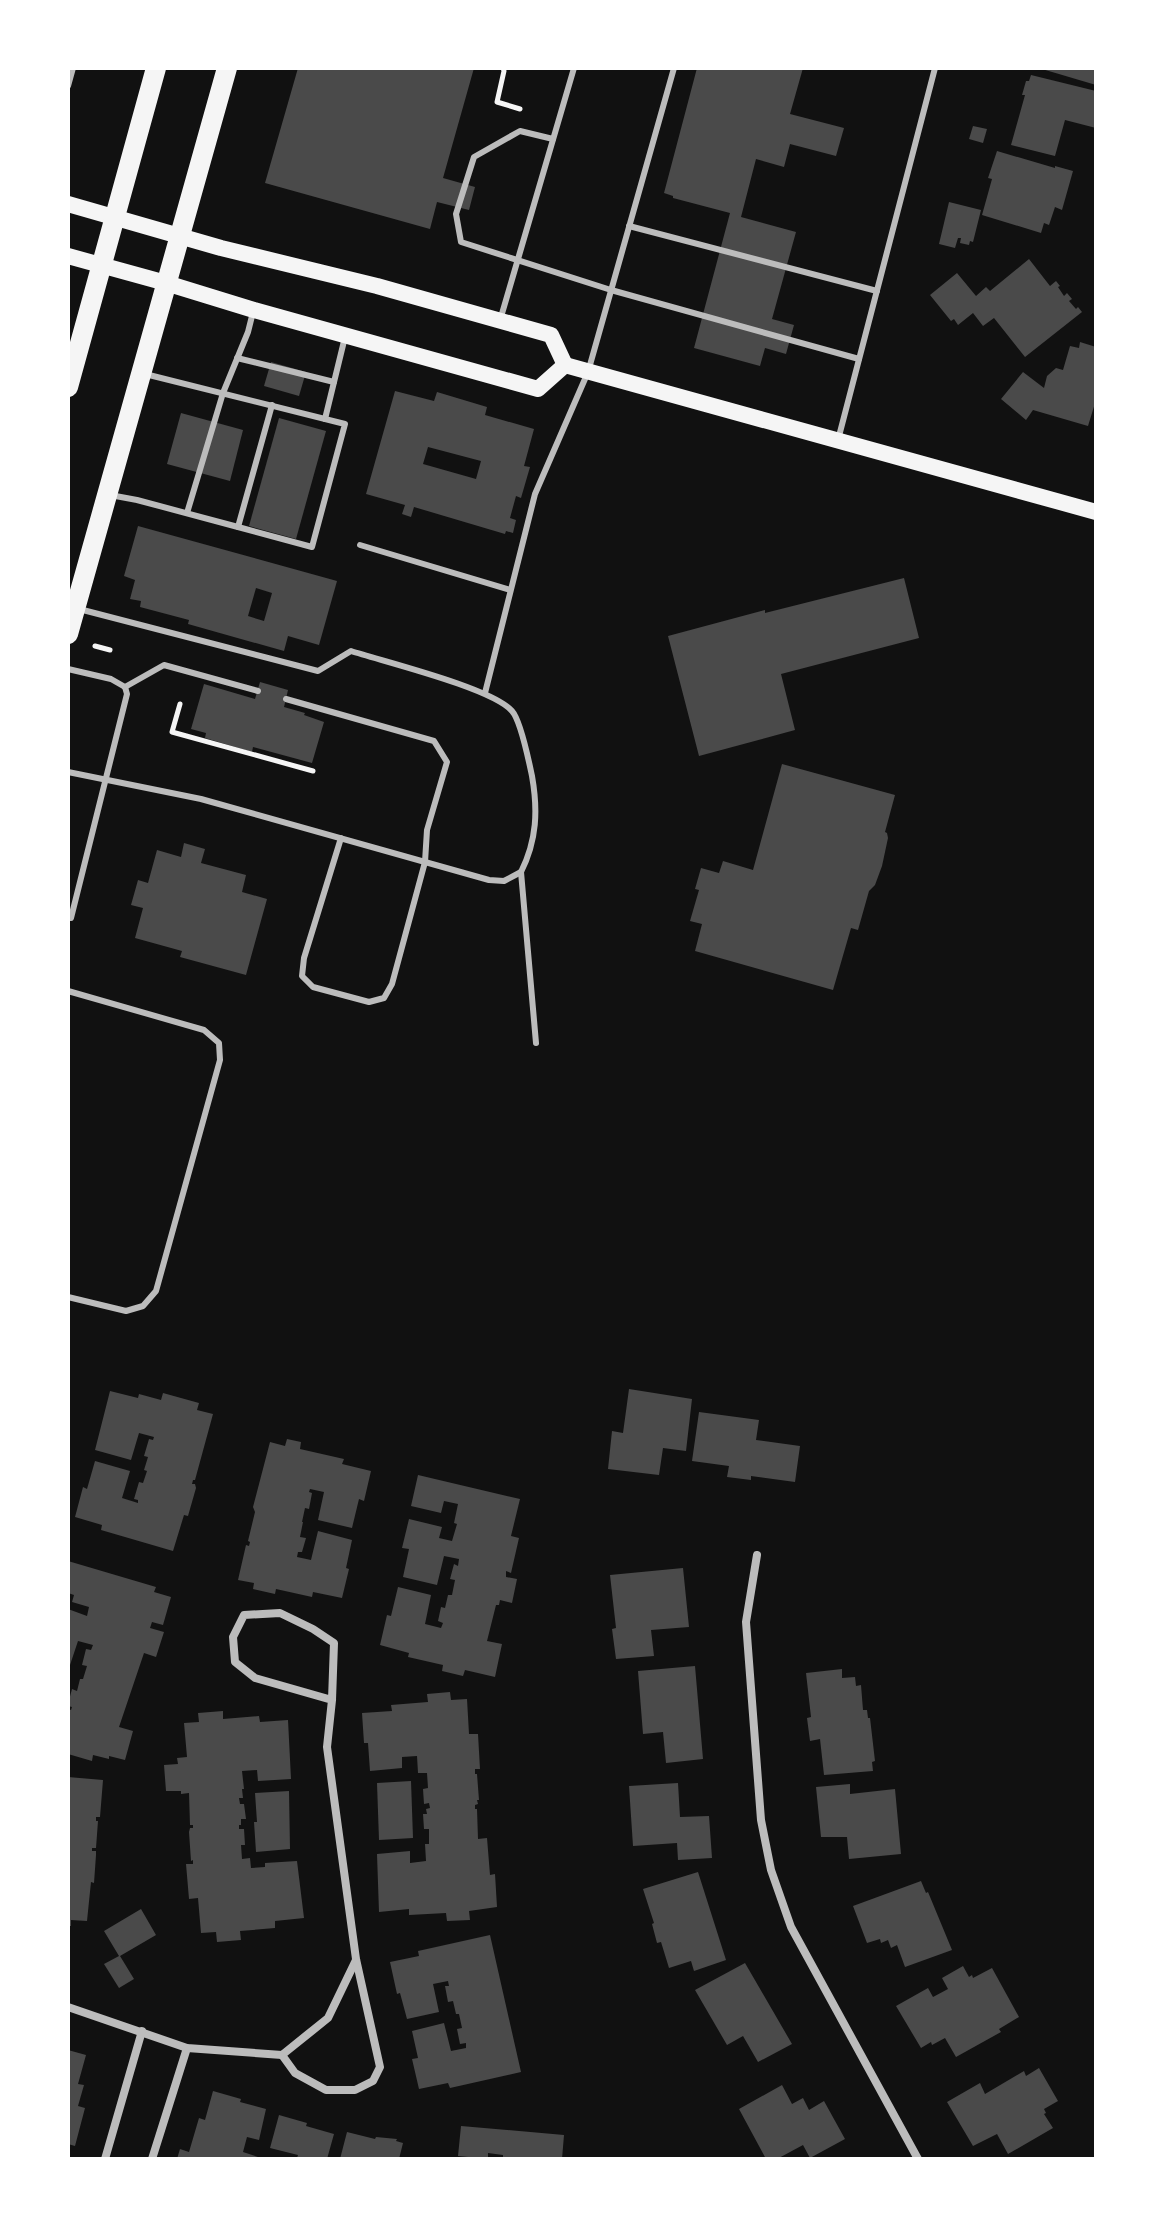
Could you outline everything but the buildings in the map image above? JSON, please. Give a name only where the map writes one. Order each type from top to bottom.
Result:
[{"type":"main road","points":[[68,387],[156,68]]},
{"type":"main road","points":[[68,634],[227,68]]},
{"type":"main road","points":[[68,204],[179,237],[377,286],[551,335],[565,365],[1096,512]]},
{"type":"main road","points":[[68,256],[538,389],[565,365]]},
{"type":"street","points":[[757,1555],[746,1622],[761,1820],[771,1870],[791,1927],[918,2159]]},
{"type":"street","points":[[282,2055],[295,2073],[326,2090],[355,2090],[373,2081],[380,2067],[356,1959],[327,1747],[332,1700],[334,1643],[280,1613],[244,1615],[233,1637],[235,1662],[255,1678],[332,1700]]},
{"type":"street","points":[[68,2007],[187,2048],[282,2055],[328,2018],[356,1959]]},
{"type":"street","points":[[105,2159],[142,2031]]},
{"type":"street","points":[[152,2159],[187,2048]]},
{"type":"lane","points":[[68,86],[73,68]]},
{"type":"lane","points":[[500,321],[574,68]]},
{"type":"lane","points":[[485,693],[535,494],[588,372],[674,68]]},
{"type":"lane","points":[[838,440],[935,68]]},
{"type":"lane","points":[[553,139],[520,131],[474,157],[456,214],[461,242],[611,290],[859,359]]},
{"type":"lane","points":[[629,226],[877,291]]},
{"type":"lane","points":[[187,513],[223,393],[254,310]]},
{"type":"lane","points":[[325,419],[345,336]]},
{"type":"lane","points":[[237,358],[334,382]]},
{"type":"lane","points":[[107,495],[312,547],[345,424],[141,373]]},
{"type":"lane","points":[[238,527],[272,405]]},
{"type":"lane","points":[[360,545],[510,590]]},
{"type":"lane","points":[[75,609],[318,671],[351,651],[485,693],[513,712],[528,755],[537,803],[534,840],[521,872],[536,1043]]},
{"type":"lane","points":[[125,687],[164,665],[258,691]]},
{"type":"lane","points":[[68,669],[111,679],[125,687],[127,694],[71,918]]},
{"type":"lane","points":[[286,699],[434,741],[447,762],[427,830],[425,862],[392,984],[384,998],[369,1002],[313,987],[302,976],[304,958],[341,838]]},
{"type":"lane","points":[[68,772],[201,799],[489,880],[504,881],[521,872]]},
{"type":"lane","points":[[68,991],[204,1030],[219,1043],[220,1060],[156,1291],[143,1306],[126,1311],[68,1297]]},
{"type":"path","points":[[503,68],[497,102],[520,109]]},
{"type":"path","points":[[95,646],[110,650]]},
{"type":"path","points":[[180,704],[172,732],[313,771]]}]
